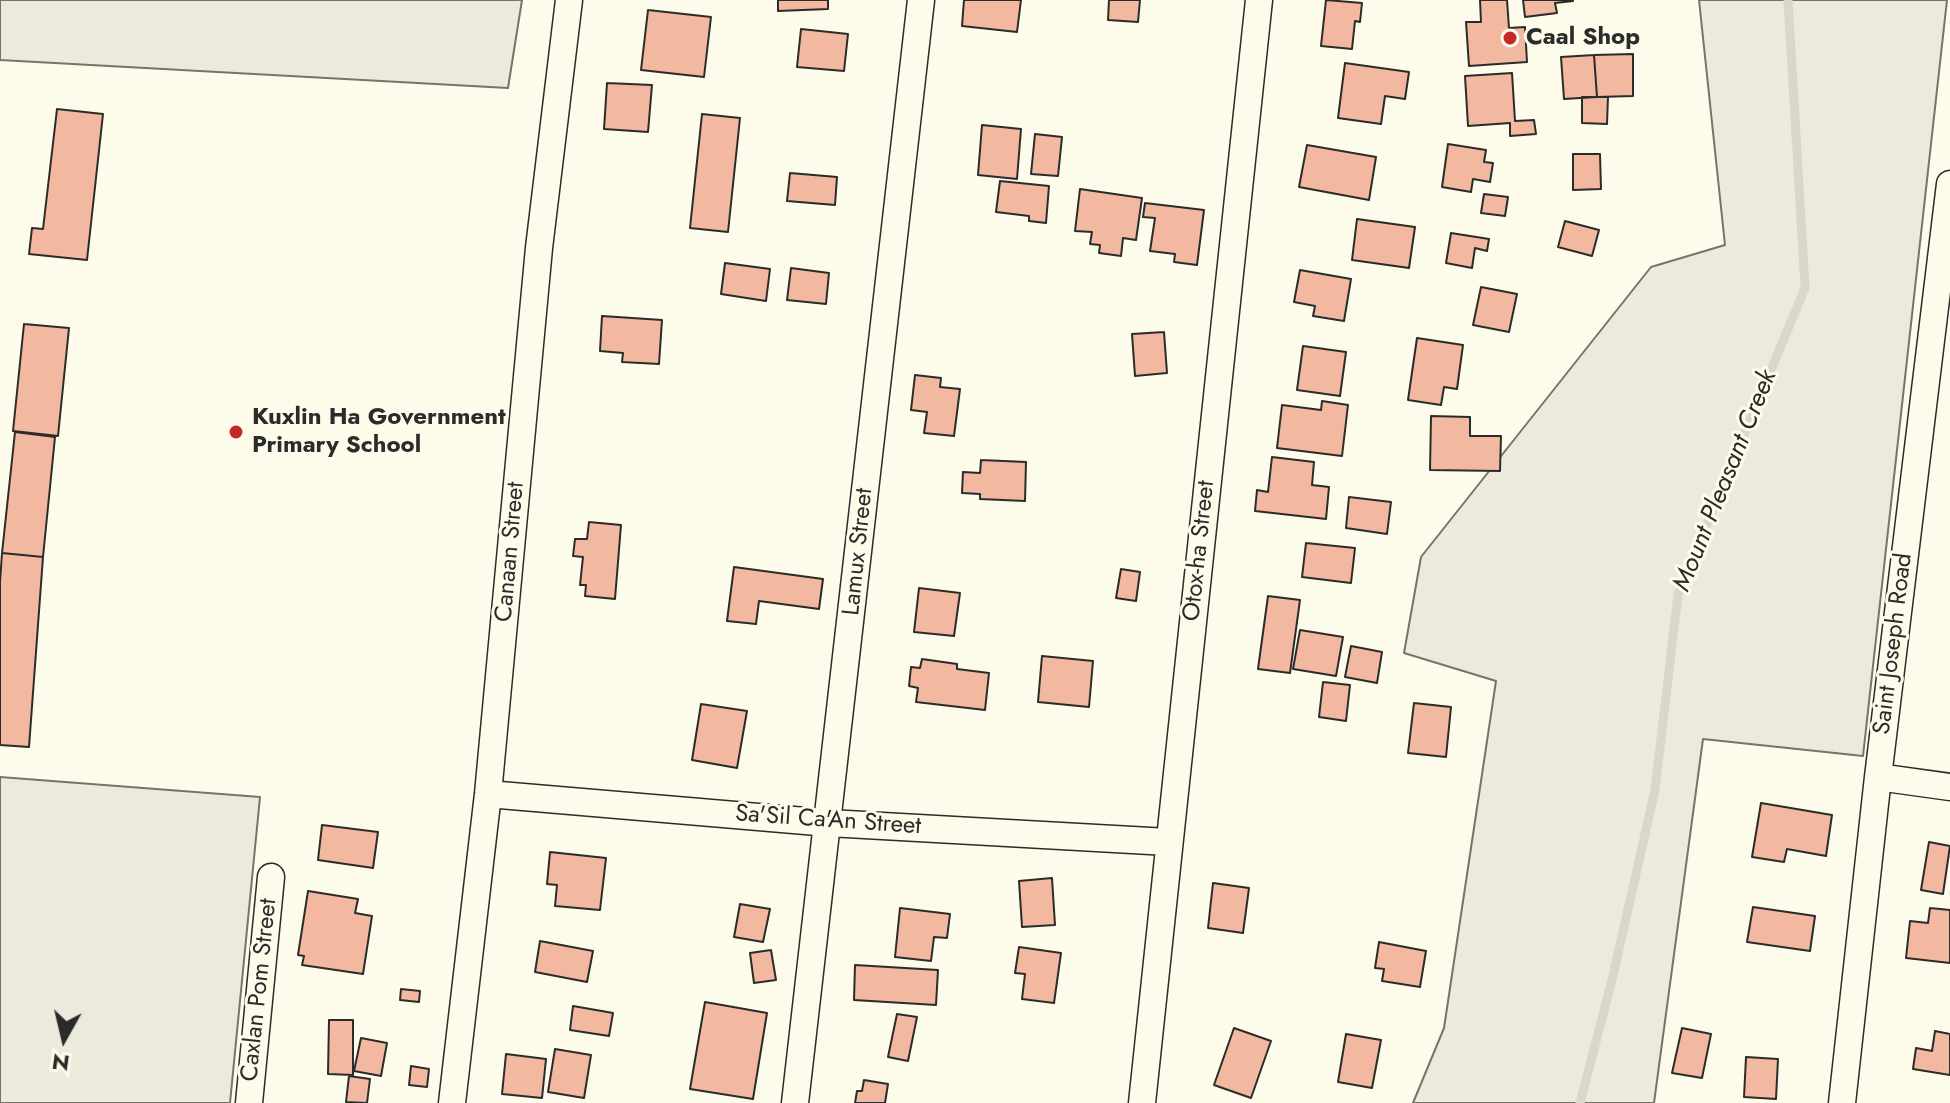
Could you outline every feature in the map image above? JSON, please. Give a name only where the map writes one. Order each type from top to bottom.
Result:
[{"type":"street","name":"Canaan Street","points":[[452,1103],[488,794],[539,248],[569,0]]},
{"type":"street","name":"Lamux Street","points":[[795,1103],[921,0]]},
{"type":"street","name":"Otox-ha Street","points":[[1142,1103],[1259,0]]},
{"type":"street","name":"Saint Joseph Road","points":[[1842,1103],[1950,184]]},
{"type":"street","points":[[1878,777],[1950,787]]},
{"type":"street","name":"Sa'Sil Ca'An Street","points":[[488,794],[829,823],[1168,842]]},
{"type":"street","name":"Caxlan Pom Street","points":[[249,1103],[271,877]]},
{"type":"shaded area","points":[[0,0],[522,0],[508,88],[0,60]]},
{"type":"shaded area","points":[[1699,0],[1947,0],[1863,756],[1703,739],[1654,1103],[1413,1103],[1444,1028],[1496,681],[1404,653],[1421,557],[1651,267],[1725,245]]},
{"type":"shaded area","points":[[0,777],[260,797],[230,1103],[0,1103]]},
{"type":"building","points":[[778,0],[828,0],[828,9],[778,11]]},
{"type":"building","points":[[964,0],[1021,0],[1017,32],[962,26]]},
{"type":"building","points":[[1109,0],[1140,0],[1138,22],[1108,20]]},
{"type":"building","points":[[1326,0],[1362,3],[1360,22],[1355,21],[1352,49],[1321,46]]},
{"type":"building","points":[[1480,0],[1507,0],[1509,28],[1525,27],[1527,62],[1469,66],[1466,22],[1481,22]]},
{"type":"building","points":[[1523,0],[1573,1],[1555,3],[1557,13],[1525,17]]},
{"type":"building","points":[[648,10],[711,17],[704,77],[641,70]]},
{"type":"building","points":[[801,29],[848,34],[844,71],[797,67]]},
{"type":"building","points":[[1633,54],[1633,96],[1597,97],[1594,55]]},
{"type":"building","points":[[1594,55],[1597,97],[1564,99],[1561,57]]},
{"type":"building","points":[[1345,63],[1409,72],[1405,99],[1385,96],[1381,124],[1338,118]]},
{"type":"building","points":[[1512,73],[1515,121],[1534,120],[1536,134],[1510,136],[1510,123],[1468,126],[1465,76]]},
{"type":"building","points":[[607,83],[652,85],[648,132],[604,129]]},
{"type":"building","points":[[1582,97],[1608,97],[1607,124],[1582,123]]},
{"type":"building","points":[[57,109],[103,114],[87,260],[29,254],[32,228],[43,229]]},
{"type":"building","points":[[702,114],[740,118],[728,232],[690,228]]},
{"type":"building","points":[[982,125],[1021,129],[1017,179],[978,175]]},
{"type":"building","points":[[1035,134],[1062,137],[1058,176],[1031,174]]},
{"type":"building","points":[[1448,144],[1486,150],[1484,162],[1493,163],[1490,182],[1473,179],[1471,192],[1442,187]]},
{"type":"building","points":[[1307,145],[1376,157],[1369,200],[1299,187]]},
{"type":"building","points":[[1573,154],[1600,154],[1601,189],[1573,190]]},
{"type":"building","points":[[790,173],[837,177],[835,205],[787,201]]},
{"type":"building","points":[[1000,181],[1049,186],[1046,223],[1029,221],[1029,216],[996,212]]},
{"type":"building","points":[[1080,189],[1142,198],[1136,240],[1123,238],[1121,256],[1099,253],[1100,245],[1090,244],[1092,232],[1075,231]]},
{"type":"building","points":[[1484,194],[1508,197],[1505,216],[1481,213]]},
{"type":"building","points":[[1145,203],[1204,210],[1197,265],[1174,262],[1175,254],[1150,251],[1155,218],[1143,217]]},
{"type":"building","points":[[1357,219],[1415,227],[1409,268],[1352,260]]},
{"type":"building","points":[[1565,221],[1599,230],[1592,256],[1558,247]]},
{"type":"building","points":[[1451,233],[1489,239],[1487,251],[1475,248],[1472,268],[1446,263]]},
{"type":"building","points":[[725,263],[770,269],[766,301],[721,294]]},
{"type":"building","points":[[791,268],[829,273],[826,304],[787,300]]},
{"type":"building","points":[[1300,270],[1351,279],[1344,321],[1313,316],[1315,306],[1294,302]]},
{"type":"building","points":[[1481,287],[1517,294],[1509,332],[1473,325]]},
{"type":"building","points":[[602,316],[662,320],[659,364],[622,362],[623,353],[600,351]]},
{"type":"building","points":[[24,324],[69,328],[58,436],[13,431]]},
{"type":"building","points":[[1164,332],[1167,373],[1135,376],[1132,334]]},
{"type":"building","points":[[1417,338],[1463,345],[1457,389],[1444,387],[1441,405],[1408,400]]},
{"type":"building","points":[[1303,346],[1346,352],[1340,396],[1297,390]]},
{"type":"building","points":[[915,375],[941,378],[940,387],[960,389],[954,436],[924,433],[927,412],[911,410]]},
{"type":"building","points":[[1322,401],[1348,405],[1342,456],[1277,448],[1282,405],[1321,410]]},
{"type":"building","points":[[1431,416],[1470,417],[1470,436],[1501,436],[1500,471],[1430,470]]},
{"type":"building","points":[[15,432],[55,437],[43,557],[2,553]]},
{"type":"building","points":[[1272,457],[1314,462],[1312,485],[1329,487],[1326,519],[1255,511],[1257,490],[1268,492]]},
{"type":"building","points":[[981,460],[1026,462],[1025,501],[980,499],[980,494],[962,493],[963,472],[980,473]]},
{"type":"building","points":[[1349,497],[1391,502],[1387,534],[1346,528]]},
{"type":"building","points":[[589,522],[621,525],[615,599],[585,596],[586,585],[580,585],[583,557],[573,556],[575,539],[587,539]]},
{"type":"building","points":[[1306,543],[1355,548],[1351,583],[1302,577]]},
{"type":"building","points":[[2,553],[43,557],[29,747],[0,745]]},
{"type":"building","points":[[734,567],[823,579],[819,609],[759,601],[756,624],[727,621]]},
{"type":"building","points":[[1121,569],[1140,572],[1136,601],[1116,598]]},
{"type":"building","points":[[919,588],[960,593],[954,636],[914,632]]},
{"type":"building","points":[[1268,596],[1300,600],[1290,673],[1258,669]]},
{"type":"building","points":[[1300,630],[1343,637],[1336,676],[1293,669]]},
{"type":"building","points":[[1351,646],[1382,652],[1377,683],[1345,677]]},
{"type":"building","points":[[1042,656],[1093,661],[1089,707],[1038,702]]},
{"type":"building","points":[[922,659],[957,664],[957,669],[989,673],[985,710],[916,702],[918,688],[909,686],[911,667],[920,668]]},
{"type":"building","points":[[1323,682],[1350,685],[1346,721],[1319,717]]},
{"type":"building","points":[[1414,703],[1451,707],[1446,757],[1408,753]]},
{"type":"building","points":[[701,704],[747,711],[737,768],[692,760]]},
{"type":"building","points":[[1761,803],[1832,815],[1826,856],[1787,849],[1784,862],[1752,857]]},
{"type":"building","points":[[322,825],[378,832],[373,868],[318,860]]},
{"type":"building","points":[[1929,842],[1950,846],[1943,894],[1921,890]]},
{"type":"building","points":[[550,852],[606,858],[600,910],[555,906],[557,885],[547,884]]},
{"type":"building","points":[[1052,878],[1055,925],[1022,927],[1019,881]]},
{"type":"building","points":[[1213,883],[1249,888],[1243,933],[1208,928]]},
{"type":"building","points":[[308,891],[358,899],[355,913],[372,916],[363,974],[302,965],[304,956],[298,955]]},
{"type":"building","points":[[740,904],[770,909],[763,942],[734,937]]},
{"type":"building","points":[[1753,907],[1815,916],[1810,951],[1747,942]]},
{"type":"building","points":[[900,908],[950,914],[947,938],[934,937],[931,961],[895,957]]},
{"type":"building","points":[[1930,908],[1950,910],[1950,963],[1906,958],[1910,921],[1928,923]]},
{"type":"building","points":[[540,941],[593,951],[587,982],[535,972]]},
{"type":"building","points":[[1379,942],[1426,951],[1420,987],[1382,981],[1384,969],[1375,968]]},
{"type":"building","points":[[1019,947],[1061,953],[1054,1003],[1022,999],[1025,974],[1015,973]]},
{"type":"building","points":[[771,950],[776,980],[754,983],[750,953]]},
{"type":"building","points":[[855,965],[938,970],[936,1005],[854,1000]]},
{"type":"building","points":[[401,989],[420,991],[419,1002],[400,1000]]},
{"type":"building","points":[[705,1002],[767,1013],[753,1099],[690,1089]]},
{"type":"building","points":[[573,1006],[613,1013],[609,1036],[570,1030]]},
{"type":"building","points":[[897,1014],[917,1017],[908,1061],[888,1057]]},
{"type":"building","points":[[329,1020],[353,1020],[353,1075],[328,1074]]},
{"type":"building","points":[[1234,1028],[1271,1041],[1251,1098],[1214,1085]]},
{"type":"building","points":[[1682,1028],[1711,1034],[1702,1078],[1672,1073]]},
{"type":"building","points":[[1935,1031],[1950,1034],[1950,1075],[1913,1069],[1916,1048],[1932,1051]]},
{"type":"building","points":[[1346,1034],[1381,1040],[1372,1088],[1338,1082]]},
{"type":"building","points":[[361,1038],[387,1043],[381,1076],[354,1071]]},
{"type":"building","points":[[555,1049],[591,1055],[584,1098],[548,1092]]},
{"type":"building","points":[[506,1054],[546,1059],[542,1098],[502,1094]]},
{"type":"building","points":[[1746,1057],[1778,1059],[1776,1099],[1744,1097]]},
{"type":"building","points":[[411,1066],[429,1069],[427,1087],[409,1085]]},
{"type":"building","points":[[349,1076],[370,1079],[367,1103],[346,1102]]},
{"type":"building","points":[[864,1080],[888,1084],[885,1103],[855,1103],[857,1091],[862,1091]]},
{"type":"waterway","name":"Mount Pleasant Creek","points":[[1580,1103],[1612,980],[1655,790],[1678,594],[1805,288],[1788,0]]},
{"type":"place","name":"Caal Shop","points":[[1510,38]]},
{"type":"place","name":"Kuxlin Ha Government Primary School","points":[[236,432]]}]
